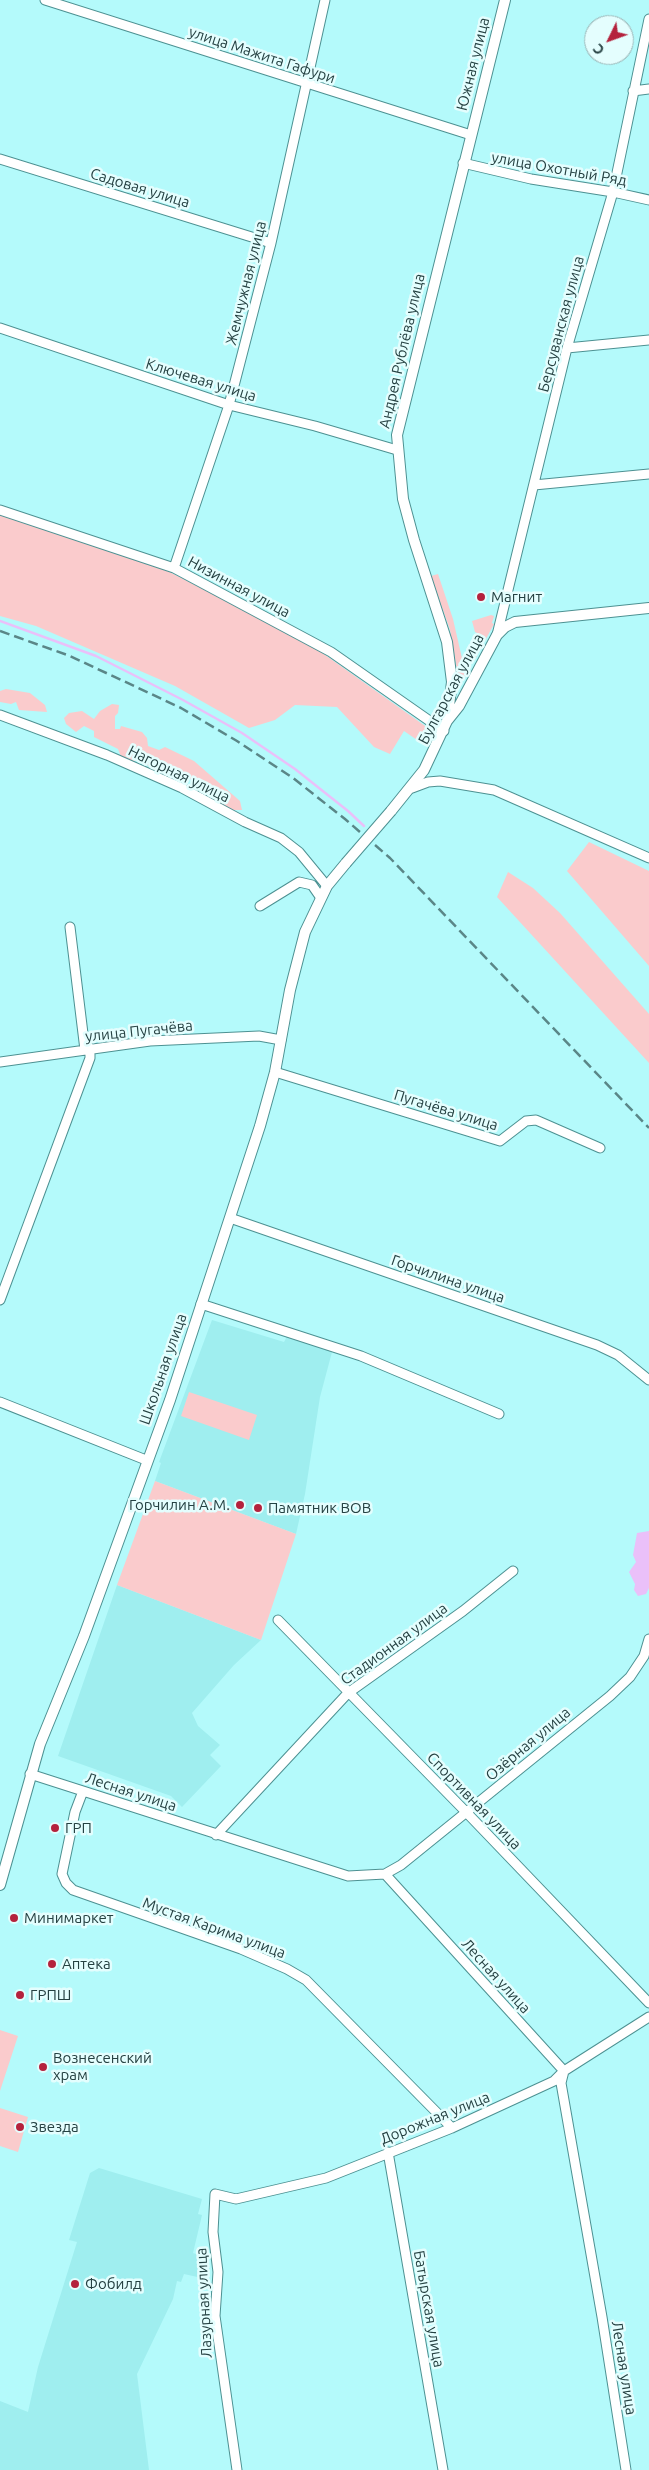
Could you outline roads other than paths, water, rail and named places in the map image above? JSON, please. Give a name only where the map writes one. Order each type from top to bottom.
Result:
[{"type":"street","name":"улица Мажита Гафури","points":[[45,0],[471,135]]},
{"type":"street","name":"Жемчужная улица","points":[[174,568],[229,405],[271,243],[325,0]]},
{"type":"street","name":"Южная улица","points":[[471,135],[505,0]]},
{"type":"street","name":"Берсуванская улица","points":[[497,635],[567,348],[613,192],[632,91],[649,19]]},
{"type":"street","points":[[632,91],[649,89]]},
{"type":"street","name":"Андрея Рублёва улица","points":[[448,721],[452,682],[447,642],[414,540],[403,499],[397,435],[402,405],[471,135]]},
{"type":"street","name":"Садовая улица","points":[[0,159],[271,243]]},
{"type":"street","name":"улица Охотный Ряд","points":[[463,163],[531,179],[613,192],[649,200]]},
{"type":"street","name":"Ключевая улица","points":[[0,328],[229,405],[314,426],[397,450]]},
{"type":"street","points":[[567,348],[649,340]]},
{"type":"street","points":[[534,485],[649,474]]},
{"type":"street","name":"Низинная улица","points":[[0,510],[174,568],[331,652],[444,731]]},
{"type":"street","name":"Булгарская улица","points":[[346,863],[412,788],[424,770],[448,721],[459,706],[497,635],[505,627],[516,622],[649,608]]},
{"type":"street","name":"Нагорная улица","points":[[0,715],[107,755],[182,788],[245,822],[281,838],[299,852],[327,886]]},
{"type":"street","points":[[412,788],[440,780],[494,790],[649,858]]},
{"type":"street","name":"Школьная улица","points":[[0,1885],[30,1774],[84,1636],[146,1460],[170,1400],[260,1126],[275,1072],[296,958],[320,898],[327,886],[346,863]]},
{"type":"street","points":[[260,906],[299,882],[312,885],[320,898]]},
{"type":"street","points":[[0,1300],[90,1058],[70,927]]},
{"type":"street","name":"улица Пугачёва","points":[[0,1062],[150,1041],[259,1036],[281,1040]]},
{"type":"street","name":"Пугачёва улица","points":[[275,1072],[500,1142],[526,1121],[536,1120],[600,1148]]},
{"type":"street","name":"Горчилина улица","points":[[230,1218],[597,1345],[618,1355],[649,1380]]},
{"type":"street","points":[[201,1304],[362,1356],[499,1414]]},
{"type":"street","points":[[0,1402],[146,1460]]},
{"type":"street","name":"Стадионная улица","points":[[216,1835],[348,1693],[463,1611],[513,1571]]},
{"type":"street","name":"Спортивная улица","points":[[278,1620],[308,1648],[348,1693],[467,1813],[649,2003]]},
{"type":"street","name":"Озёрная улица","points":[[385,1874],[401,1866],[610,1696],[630,1678],[646,1659],[649,1639]]},
{"type":"street","name":"Лесная улица","points":[[30,1774],[348,1876],[385,1874],[564,2071],[561,2083],[626,2470]]},
{"type":"street","name":"Мустая Карима улица","points":[[83,1791],[75,1812],[62,1874],[66,1884],[82,1895],[241,1949],[287,1969],[306,1980],[452,2128]]},
{"type":"street","name":"Дорожная улица","points":[[214,2194],[236,2199],[326,2178],[452,2128],[554,2081],[564,2071],[649,2017]]},
{"type":"street","name":"Батырская улица","points":[[388,2152],[443,2470]]},
{"type":"street","name":"Лазурная улица","points":[[214,2194],[213,2232],[218,2272],[215,2316],[237,2470]]},
{"type":"waterway","points":[[0,621],[96,656],[183,700],[242,733],[295,769],[364,826]]},
{"type":"railway","points":[[0,631],[70,656],[181,708],[237,741],[293,778],[390,858],[649,1128]]},
{"type":"place","name":"Магнит","points":[[481,597]]},
{"type":"place","name":"Горчилин А.М.","points":[[240,1505]]},
{"type":"place","name":"Памятник ВОВ","points":[[258,1508]]},
{"type":"place","name":"ГРП","points":[[55,1828]]},
{"type":"place","name":"Минимаркет","points":[[14,1918]]},
{"type":"place","name":"Аптека","points":[[52,1964]]},
{"type":"place","name":"ГРПШ","points":[[20,1995]]},
{"type":"place","name":"Вознесенский храм","points":[[43,2067]]},
{"type":"place","name":"Звезда","points":[[20,2127]]},
{"type":"place","name":"Фобилд","points":[[75,2284]]}]
